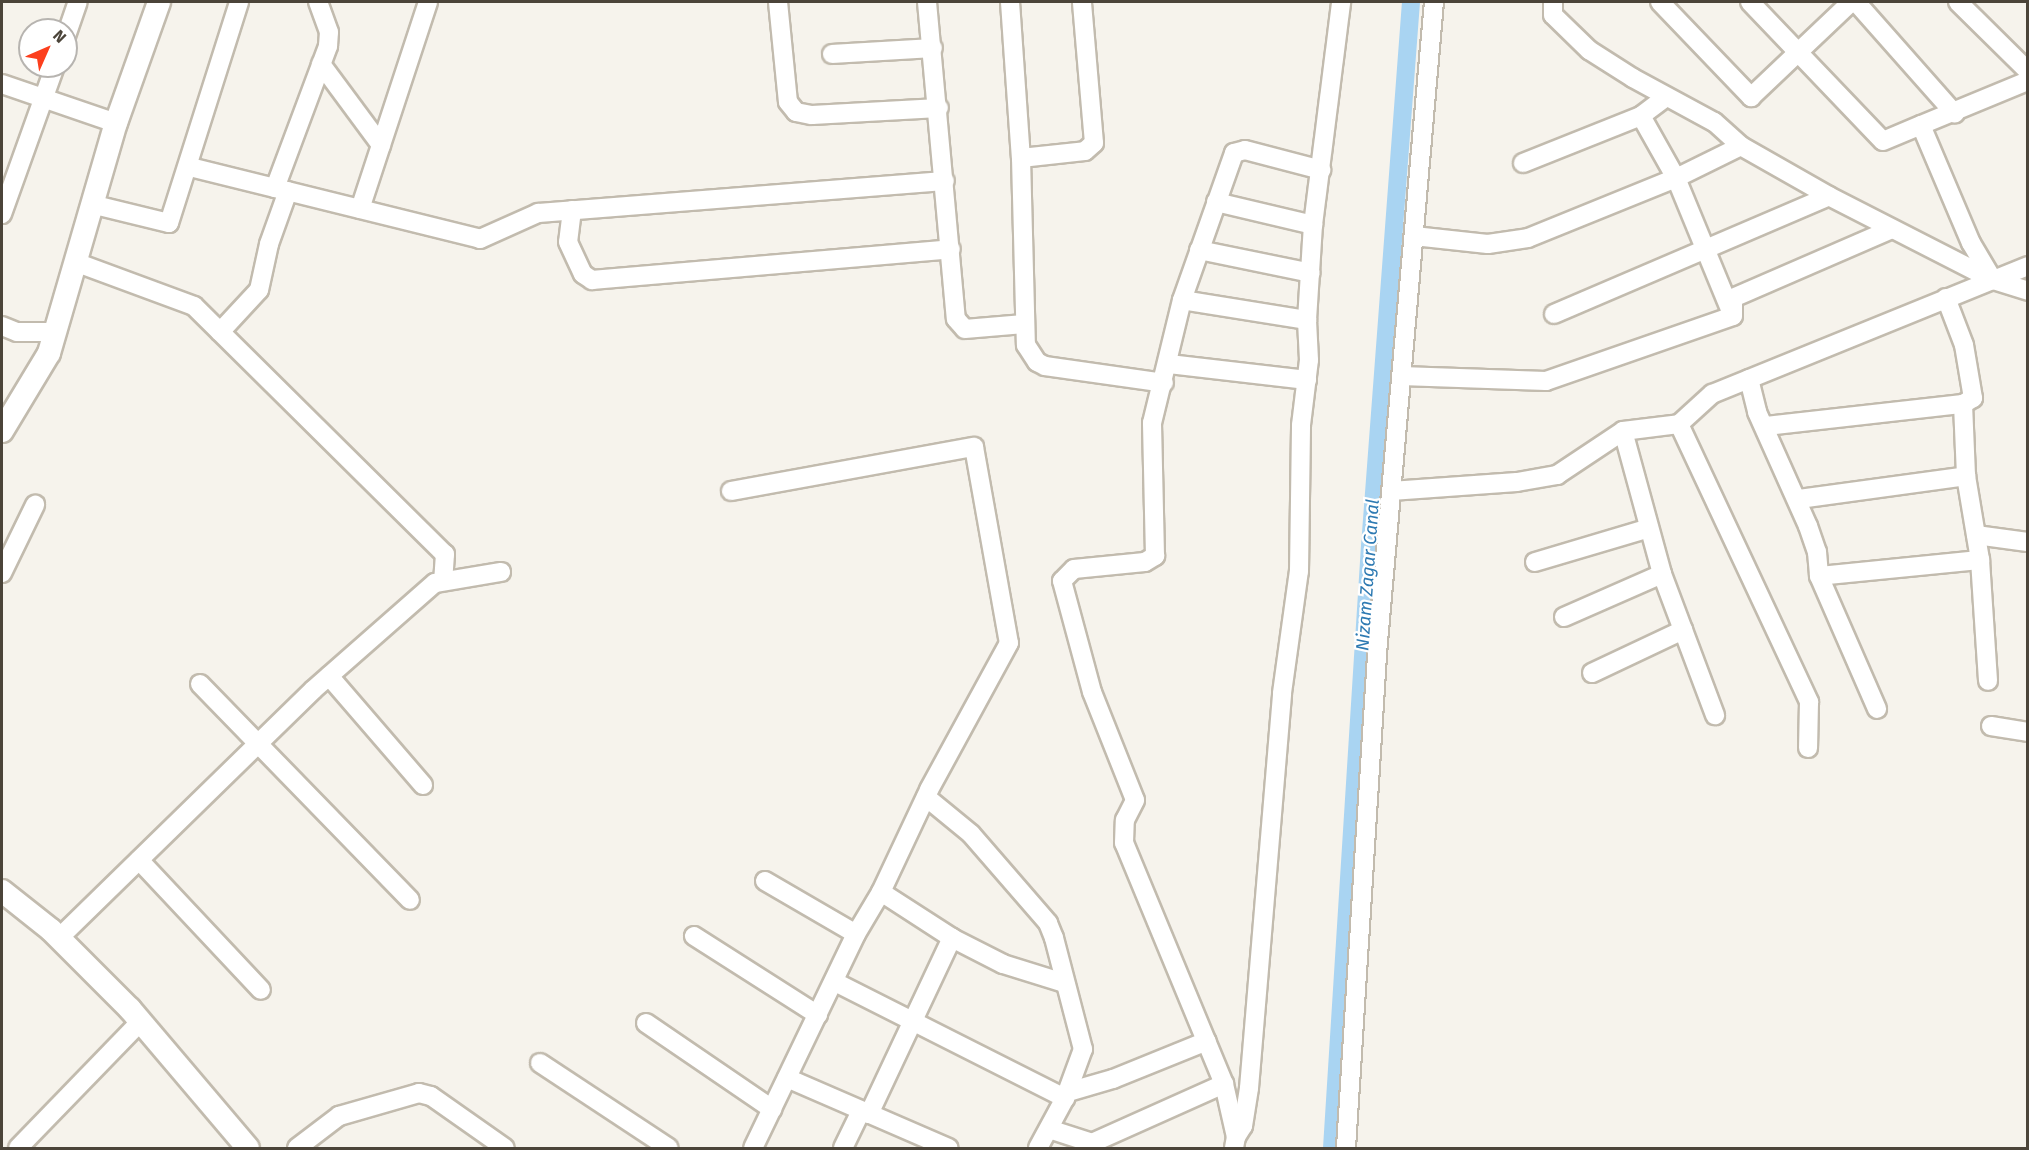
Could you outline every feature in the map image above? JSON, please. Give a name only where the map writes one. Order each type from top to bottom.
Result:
[{"type":"street","points":[[72,18],[78,2]]},
{"type":"street","points":[[95,205],[167,225],[190,167],[239,2]]},
{"type":"street","points":[[220,332],[259,290],[282,189],[329,39],[318,2]]},
{"type":"street","points":[[360,209],[428,2]]},
{"type":"street","points":[[778,2],[788,102],[796,112],[812,116],[939,108]]},
{"type":"street","points":[[927,2],[939,108],[956,320],[960,327],[1024,324]]},
{"type":"street","points":[[1010,2],[1021,158],[1024,324],[1030,354],[1045,366],[1164,383]]},
{"type":"street","points":[[1021,158],[1085,151],[1094,143],[1082,2]]},
{"type":"street","points":[[1235,1143],[1243,1126],[1249,1088],[1282,693],[1298,579],[1301,425],[1307,380],[1307,320],[1313,225],[1341,2]]},
{"type":"street","points":[[1346,1149],[1391,491],[1434,2]]},
{"type":"street","points":[[1552,2],[1553,15],[1588,50],[1666,97],[1714,122],[1741,146],[1892,229],[1994,280],[2028,291]]},
{"type":"street","points":[[1660,2],[1750,97],[1851,2]]},
{"type":"street","points":[[1750,2],[1883,141],[1955,114],[2028,81]]},
{"type":"street","points":[[1856,2],[1955,114]]},
{"type":"street","points":[[1959,2],[2028,71]]},
{"type":"street","points":[[5,419],[49,354],[153,3]]},
{"type":"street","points":[[832,54],[933,48]]},
{"type":"street","points":[[321,64],[381,145]]},
{"type":"street","points":[[2,214],[51,78]]},
{"type":"street","points":[[2,84],[43,100],[116,123]]},
{"type":"street","points":[[1523,163],[1641,116],[1666,97]]},
{"type":"street","points":[[1641,116],[1676,178],[1733,316]]},
{"type":"street","points":[[1921,125],[1971,243],[1994,280]]},
{"type":"street","points":[[1414,236],[1488,244],[1528,238],[1676,178],[1741,146]]},
{"type":"street","points":[[1235,1143],[1224,1084],[1124,843],[1125,820],[1135,800],[1092,692],[1062,581],[1074,569],[1145,562],[1155,556],[1152,423],[1169,364],[1182,300],[1234,153],[1239,151],[1321,170]]},
{"type":"street","points":[[190,167],[480,238],[496,234],[525,216],[572,210],[945,182]]},
{"type":"street","points":[[1554,314],[1829,196]]},
{"type":"street","points":[[1216,202],[1313,225]]},
{"type":"street","points":[[572,210],[568,242],[583,274],[592,280],[951,249]]},
{"type":"street","points":[[1733,316],[1734,298],[1892,229]]},
{"type":"street","points":[[1199,250],[1311,273]]},
{"type":"street","points":[[75,262],[185,302],[220,332],[445,554],[443,580]]},
{"type":"street","points":[[1391,491],[1517,482],[1557,474],[1623,431],[1679,424],[1712,394],[2028,266]]},
{"type":"street","points":[[1766,426],[1963,404],[1973,398],[1964,345],[1946,298]]},
{"type":"street","points":[[1182,300],[1307,320]]},
{"type":"street","points":[[1401,376],[1545,381],[1733,316]]},
{"type":"street","points":[[2,327],[16,332],[55,332]]},
{"type":"street","points":[[1169,364],[1307,380]]},
{"type":"street","points":[[1749,379],[1757,412],[1766,426],[1799,499],[1817,552],[1819,576],[1877,709]]},
{"type":"street","points":[[1963,404],[1966,476],[1980,560],[1988,681]]},
{"type":"street","points":[[1679,424],[1809,702],[1808,748]]},
{"type":"street","points":[[1623,431],[1662,574],[1715,715]]},
{"type":"street","points":[[731,491],[974,447],[1009,643],[926,796],[881,892],[856,934],[753,1149]]},
{"type":"street","points":[[1799,499],[1966,476]]},
{"type":"street","points":[[2,573],[35,505]]},
{"type":"street","points":[[1535,562],[1649,528]]},
{"type":"street","points":[[1976,535],[2028,542]]},
{"type":"street","points":[[1819,576],[1980,560]]},
{"type":"street","points":[[59,938],[329,676],[443,580],[501,572]]},
{"type":"street","points":[[1564,617],[1662,574]]},
{"type":"street","points":[[1592,673],[1683,630]]},
{"type":"street","points":[[329,676],[423,785]]},
{"type":"street","points":[[200,684],[410,900]]},
{"type":"street","points":[[1991,726],[2028,732]]},
{"type":"street","points":[[926,796],[970,834],[1047,923],[1083,1049],[1067,1095],[1038,1149]]},
{"type":"street","points":[[139,860],[261,990]]},
{"type":"street","points":[[765,881],[856,934]]},
{"type":"street","points":[[2,891],[59,938],[140,1022],[248,1149]]},
{"type":"street","points":[[881,892],[952,938],[1004,964],[1064,983]]},
{"type":"street","points":[[694,936],[818,1015]]},
{"type":"street","points":[[843,1149],[865,1112],[952,938]]},
{"type":"street","points":[[835,982],[910,1021],[1067,1095],[1207,1041]]},
{"type":"street","points":[[18,1149],[140,1022]]},
{"type":"street","points":[[646,1023],[772,1109]]},
{"type":"street","points":[[540,1063],[669,1149]]},
{"type":"street","points":[[787,1078],[949,1149]]},
{"type":"street","points":[[1049,1129],[1092,1143],[1224,1084]]},
{"type":"street","points":[[297,1149],[339,1116],[419,1093],[431,1096],[505,1149]]},
{"type":"waterway","name":"Nizam Zagar Canal","points":[[1332,1148],[1370,546],[1411,2]]}]
